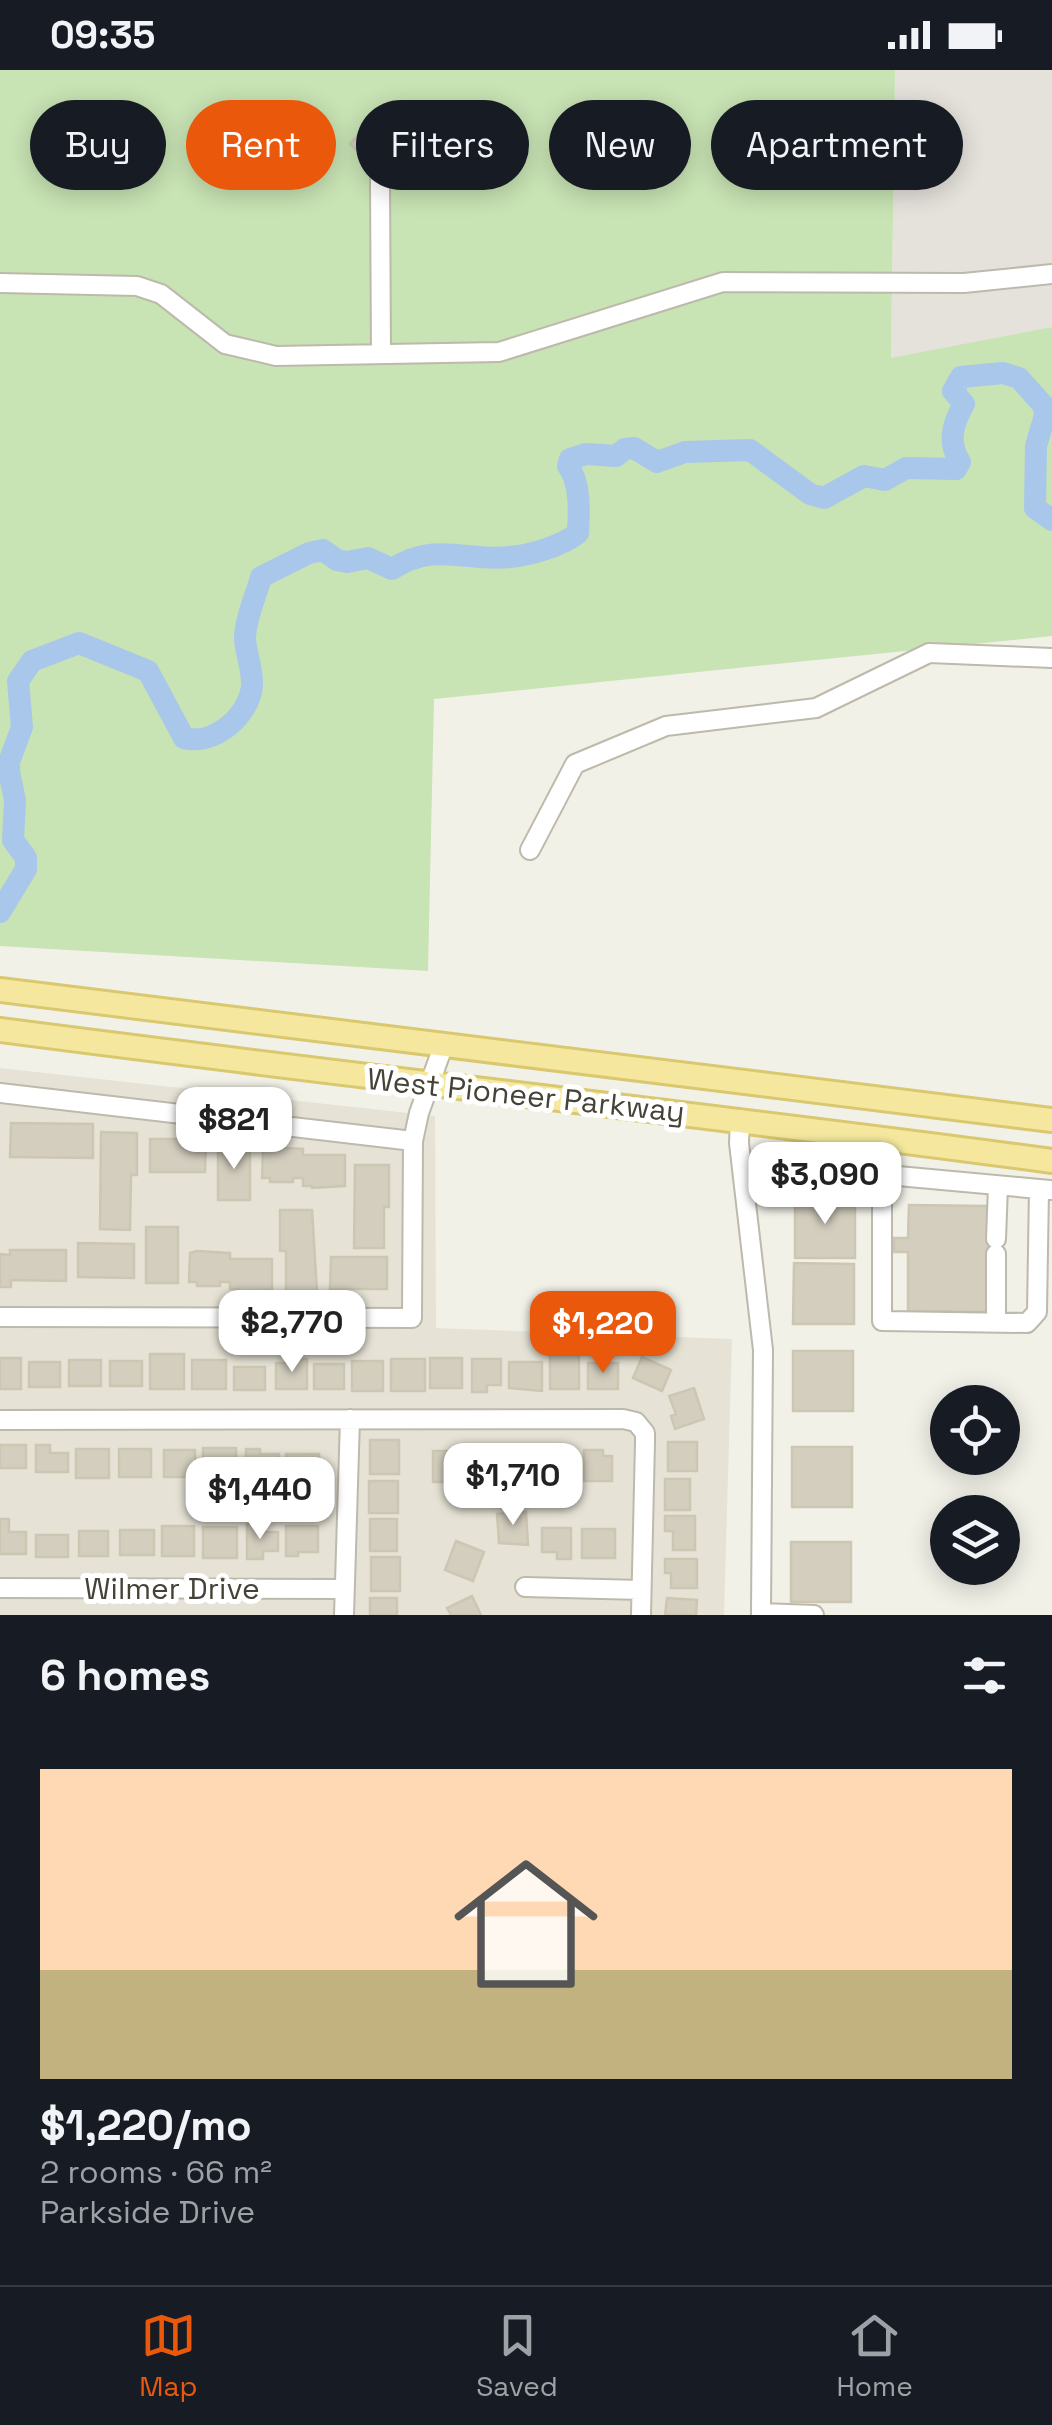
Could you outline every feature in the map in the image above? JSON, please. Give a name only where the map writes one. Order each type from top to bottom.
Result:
[{"type":"main road","name":"West Pioneer Parkway","points":[[0,990],[1052,1120]]},
{"type":"main road","name":"West Pioneer Parkway","points":[[0,1030],[430,1086],[740,1119],[1052,1161]]},
{"type":"street","points":[[380,190],[381,354]]},
{"type":"street","points":[[0,284],[137,286],[162,294],[226,344],[276,356],[499,352],[723,282],[964,283],[1052,274]]},
{"type":"street","points":[[530,850],[575,764],[666,726],[816,708],[929,653],[1052,658]]},
{"type":"street","points":[[0,1317],[412,1318],[413,1141],[444,1044]]},
{"type":"street","points":[[0,1093],[413,1141]]},
{"type":"street","points":[[740,1119],[739,1143],[764,1350],[761,1613],[814,1615]]},
{"type":"street","points":[[744,1174],[850,1176],[852,1134]]},
{"type":"street","points":[[1047,1194],[898,1176],[882,1185],[882,1320],[1027,1323],[1037,1312],[1052,1170]]},
{"type":"street","points":[[996,1322],[998,1186]]},
{"type":"street","points":[[344,1615],[350,1419]]},
{"type":"street","points":[[0,1420],[636,1422],[645,1433],[646,1442],[641,1615]]},
{"type":"street","points":[[525,1587],[641,1590]]},
{"type":"street","name":"Wilmer Drive","points":[[0,1588],[344,1589]]},
{"type":"shaded area","points":[[895,70],[1052,70],[1052,327],[891,359],[893,190],[963,190],[963,100],[895,100]]},
{"type":"shaded area","points":[[0,1068],[435,1116],[436,1328],[732,1339],[724,1615],[0,1615]]},
{"type":"green space","points":[[0,70],[895,70],[895,100],[711,100],[711,190],[893,190],[891,358],[1052,327],[1052,636],[434,699],[428,971],[0,946]]},
{"type":"building","points":[[11,1123],[93,1124],[93,1158],[10,1157]]},
{"type":"building","points":[[101,1132],[137,1133],[137,1175],[131,1175],[130,1230],[100,1229]]},
{"type":"building","points":[[150,1139],[206,1139],[205,1172],[150,1172]]},
{"type":"building","points":[[218,1144],[250,1144],[250,1200],[218,1200]]},
{"type":"building","points":[[263,1149],[303,1149],[303,1155],[345,1155],[345,1186],[312,1188],[303,1186],[303,1178],[270,1182],[270,1178],[262,1178]]},
{"type":"building","points":[[355,1165],[389,1165],[384,1248],[354,1248]]},
{"type":"building","points":[[795,1196],[855,1196],[855,1258],[795,1258]]},
{"type":"building","points":[[909,1205],[988,1206],[987,1239],[1002,1239],[1002,1254],[988,1253],[987,1312],[908,1311],[908,1252],[894,1252],[894,1238],[908,1238]]},
{"type":"building","points":[[280,1210],[312,1210],[317,1292],[286,1292]]},
{"type":"building","points":[[146,1227],[178,1227],[178,1283],[146,1283]]},
{"type":"building","points":[[78,1243],[134,1244],[134,1278],[78,1277]]},
{"type":"building","points":[[10,1250],[66,1250],[66,1281],[11,1280],[11,1287],[0,1287],[0,1254],[10,1255]]},
{"type":"building","points":[[190,1253],[230,1253],[230,1259],[272,1259],[272,1290],[239,1292],[230,1289],[230,1282],[197,1286],[197,1282],[189,1282]]},
{"type":"building","points":[[331,1257],[387,1257],[387,1289],[330,1289]]},
{"type":"building","points":[[794,1263],[854,1264],[854,1324],[793,1324]]},
{"type":"building","points":[[793,1351],[853,1351],[853,1411],[793,1411]]},
{"type":"building","points":[[550,1352],[579,1352],[579,1389],[550,1389]]},
{"type":"building","points":[[150,1354],[184,1354],[184,1389],[150,1389]]},
{"type":"building","points":[[642,1357],[671,1370],[662,1391],[633,1378]]},
{"type":"building","points":[[0,1358],[21,1358],[21,1389],[0,1389]]},
{"type":"building","points":[[430,1358],[462,1358],[462,1388],[430,1388]]},
{"type":"building","points":[[288,1359],[307,1359],[307,1389],[276,1389],[276,1363],[288,1363]]},
{"type":"building","points":[[391,1359],[425,1359],[425,1391],[391,1391]]},
{"type":"building","points":[[472,1359],[501,1359],[501,1385],[487,1385],[487,1392],[472,1392]]},
{"type":"building","points":[[69,1360],[101,1360],[101,1386],[69,1386]]},
{"type":"building","points":[[192,1360],[226,1360],[226,1389],[192,1389]]},
{"type":"building","points":[[110,1361],[142,1361],[142,1386],[110,1386]]},
{"type":"building","points":[[352,1361],[383,1361],[383,1391],[352,1391]]},
{"type":"building","points":[[29,1362],[60,1362],[60,1387],[29,1387]]},
{"type":"building","points":[[509,1362],[542,1362],[542,1391],[509,1388]]},
{"type":"building","points":[[588,1363],[618,1363],[618,1389],[588,1389]]},
{"type":"building","points":[[314,1364],[344,1364],[344,1389],[314,1389]]},
{"type":"building","points":[[234,1367],[265,1367],[265,1390],[234,1390]]},
{"type":"building","points":[[694,1388],[704,1419],[675,1429],[671,1416],[676,1414],[669,1396]]},
{"type":"building","points":[[370,1440],[399,1440],[399,1474],[370,1474]]},
{"type":"building","points":[[668,1442],[697,1442],[697,1471],[668,1471]]},
{"type":"building","points":[[0,1445],[26,1445],[26,1468],[0,1468]]},
{"type":"building","points":[[36,1445],[50,1445],[50,1453],[68,1453],[68,1472],[36,1472]]},
{"type":"building","points":[[792,1447],[852,1447],[852,1507],[792,1507]]},
{"type":"building","points":[[203,1448],[236,1448],[236,1478],[203,1478]]},
{"type":"building","points":[[551,1448],[566,1448],[565,1481],[533,1480],[533,1453],[551,1453]]},
{"type":"building","points":[[76,1449],[109,1449],[109,1478],[76,1478]]},
{"type":"building","points":[[119,1449],[151,1449],[151,1477],[119,1477]]},
{"type":"building","points":[[246,1449],[279,1454],[279,1489],[260,1489],[260,1480],[246,1480]]},
{"type":"building","points":[[164,1450],[195,1450],[195,1477],[164,1477]]},
{"type":"building","points":[[584,1450],[603,1450],[603,1456],[612,1456],[612,1481],[584,1481]]},
{"type":"building","points":[[433,1451],[466,1456],[466,1482],[433,1482]]},
{"type":"building","points":[[482,1451],[514,1456],[514,1485],[482,1485]]},
{"type":"building","points":[[286,1454],[319,1454],[319,1479],[286,1479]]},
{"type":"building","points":[[665,1479],[690,1479],[690,1510],[665,1510]]},
{"type":"building","points":[[369,1481],[398,1481],[398,1513],[369,1513]]},
{"type":"building","points":[[526,1512],[528,1545],[499,1543],[497,1514]]},
{"type":"building","points":[[665,1516],[695,1516],[695,1550],[673,1550],[673,1531],[665,1531]]},
{"type":"building","points":[[0,1519],[9,1519],[9,1532],[26,1532],[26,1554],[0,1554]]},
{"type":"building","points":[[370,1519],[397,1519],[397,1551],[370,1551]]},
{"type":"building","points":[[247,1524],[260,1524],[260,1532],[278,1532],[278,1551],[263,1551],[263,1559],[247,1559]]},
{"type":"building","points":[[162,1526],[194,1526],[194,1556],[162,1556]]},
{"type":"building","points":[[286,1526],[318,1526],[318,1552],[286,1556]]},
{"type":"building","points":[[203,1527],[237,1527],[237,1558],[203,1558]]},
{"type":"building","points":[[542,1528],[571,1528],[571,1559],[557,1559],[557,1552],[542,1552]]},
{"type":"building","points":[[582,1529],[615,1529],[615,1558],[582,1558]]},
{"type":"building","points":[[120,1530],[154,1530],[154,1555],[120,1555]]},
{"type":"building","points":[[79,1531],[108,1531],[108,1556],[79,1556]]},
{"type":"building","points":[[36,1535],[68,1535],[68,1557],[36,1557]]},
{"type":"building","points":[[456,1541],[484,1552],[473,1581],[445,1570]]},
{"type":"building","points":[[791,1542],[851,1542],[851,1602],[791,1602]]},
{"type":"building","points":[[371,1557],[400,1557],[400,1591],[371,1591]]},
{"type":"building","points":[[665,1559],[697,1559],[697,1588],[671,1588],[671,1573],[665,1573]]},
{"type":"building","points":[[472,1596],[481,1615],[451,1615],[447,1608]]},
{"type":"building","points":[[370,1598],[397,1598],[397,1615],[370,1615]]},
{"type":"building","points":[[667,1598],[697,1600],[696,1615],[665,1615]]},
{"type":"waterway","points":[[0,912],[26,869],[26,858],[13,840],[15,800],[9,762],[22,727],[18,681],[32,661],[79,643],[148,671],[184,738],[218,733],[237,718],[249,697],[252,680],[245,631],[261,577],[309,553],[323,550],[347,562],[368,558],[392,569],[437,554],[494,558],[546,549],[578,533],[577,489],[568,466],[570,459],[586,454],[616,456],[634,448],[657,462],[685,452],[750,450],[810,494],[824,498],[864,476],[885,480],[906,468],[956,469],[960,462],[953,433],[964,404],[953,391],[961,377],[1003,373],[1019,378],[1043,405],[1045,415],[1036,446],[1035,508],[1052,520]]}]
